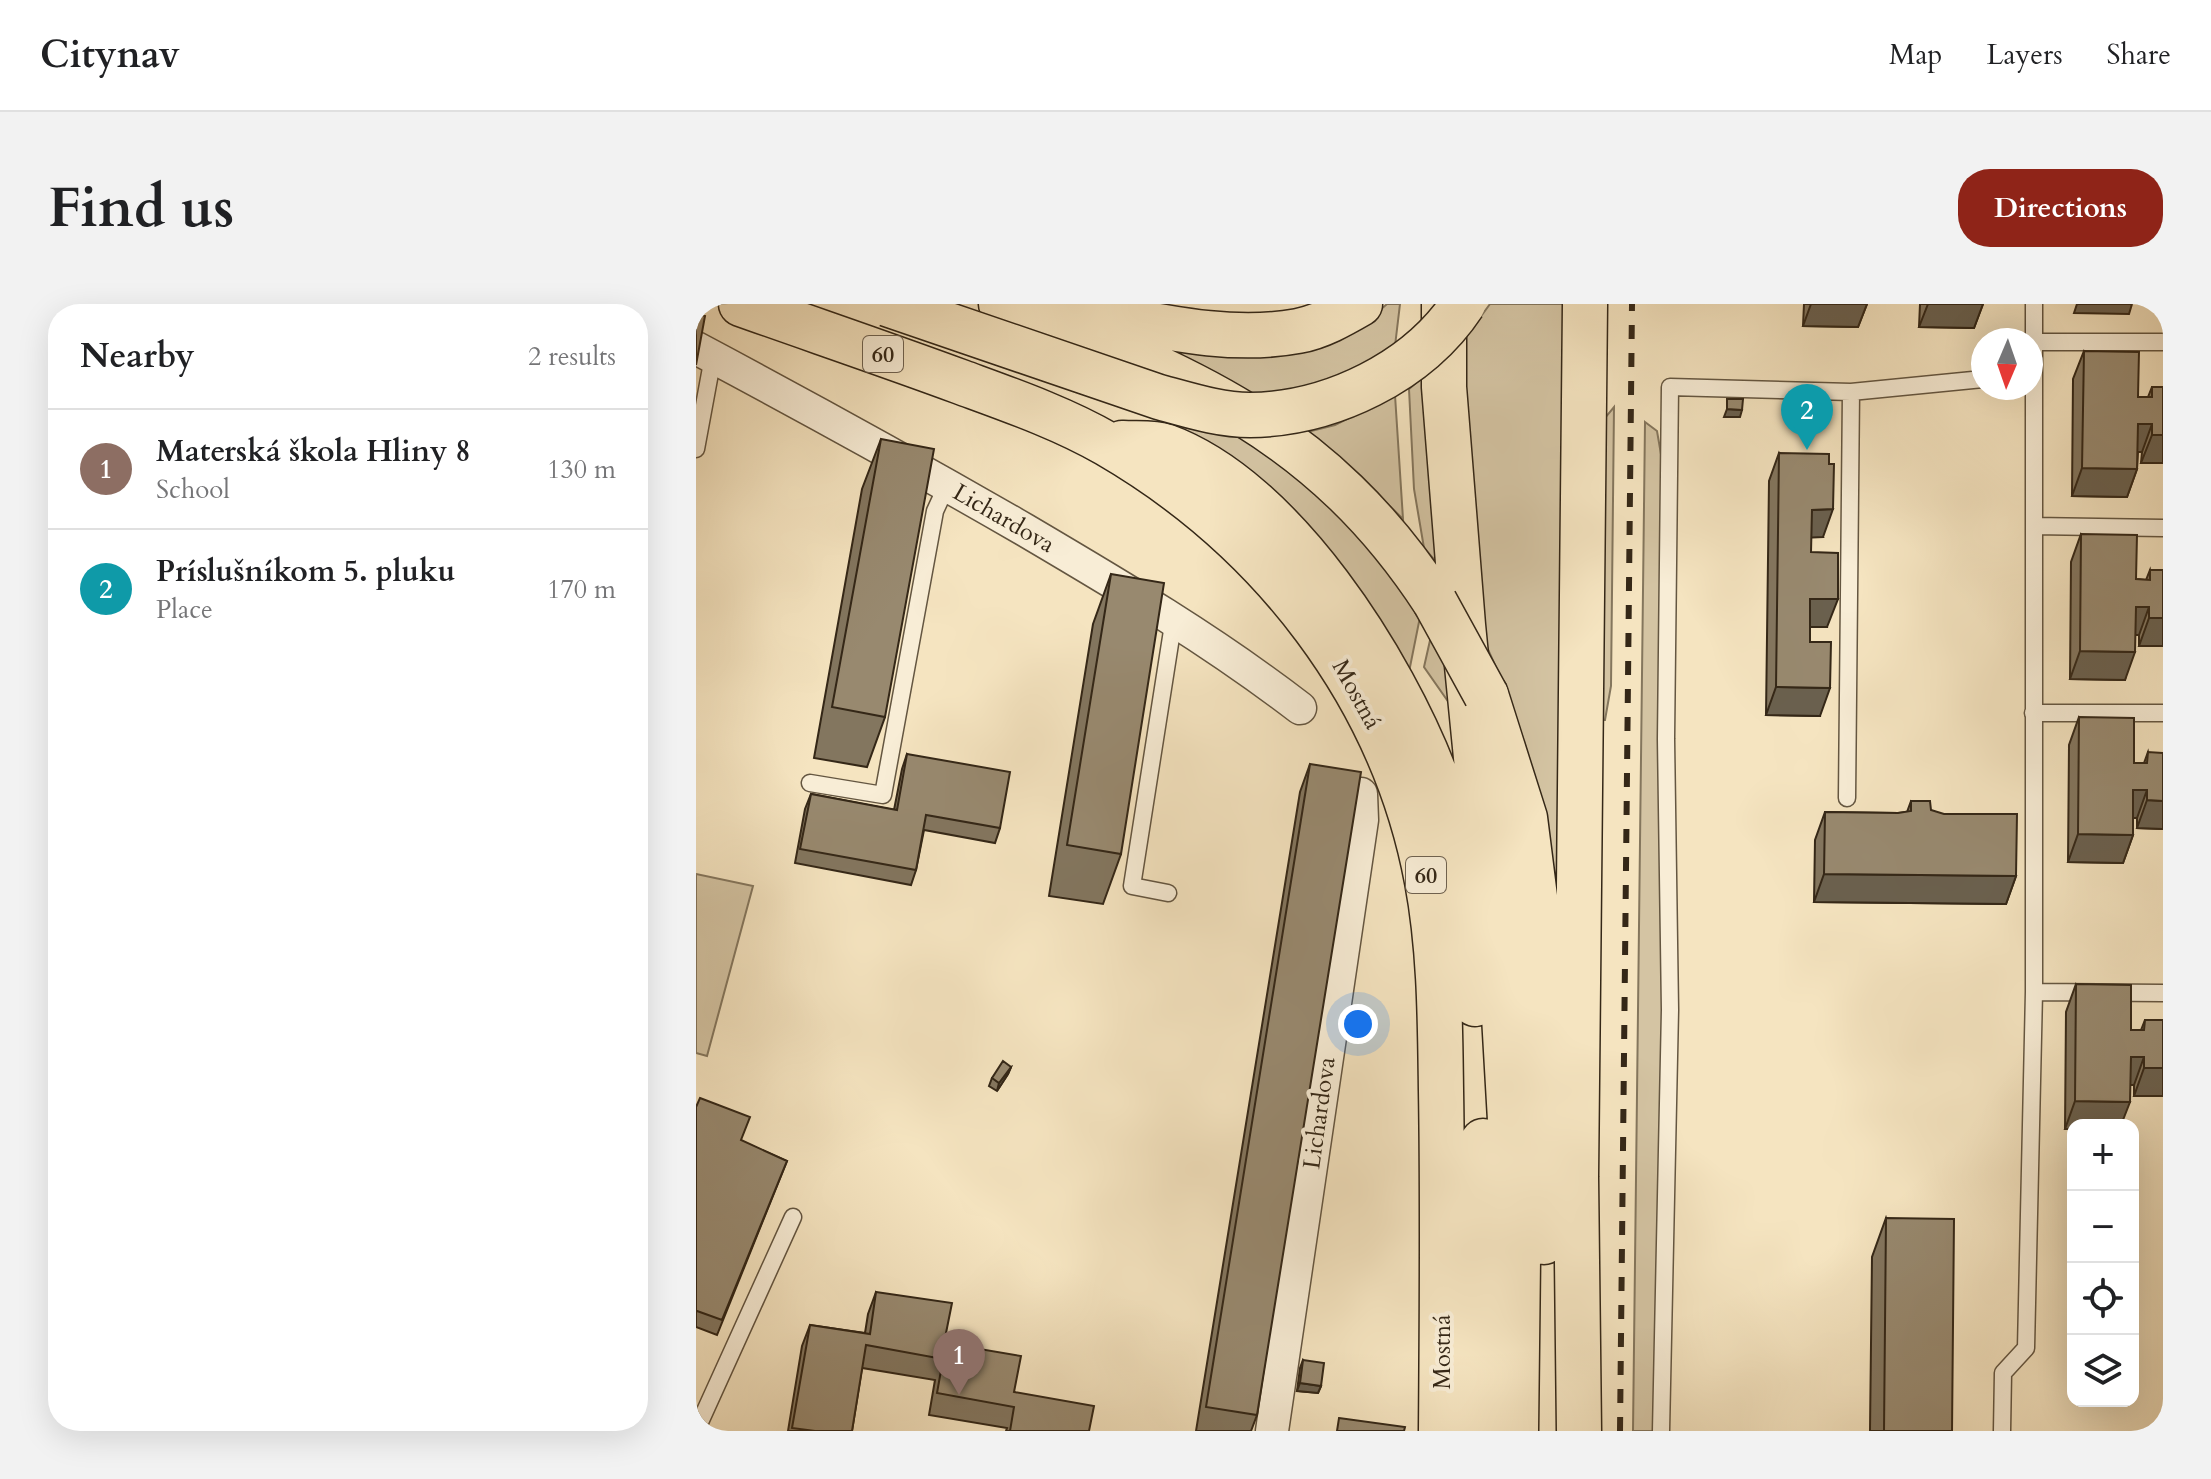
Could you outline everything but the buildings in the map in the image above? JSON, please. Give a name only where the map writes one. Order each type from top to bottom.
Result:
[{"type":"main road","name":"Mostná","points":[[741,304],[1026,405],[1104,442],[1205,511],[1250,551],[1327,641],[1352,680],[1398,778],[1427,881],[1439,1003],[1441,1431]]},
{"type":"main road","points":[[887,304],[1159,397],[1205,410],[1250,415],[1321,404],[1370,384],[1430,344],[1463,304]]},
{"type":"main road","points":[[1001,304],[1137,356],[1243,412],[1351,494],[1411,565],[1486,695],[1525,818],[1532,864],[1544,1037],[1542,1431]]},
{"type":"main road","points":[[1030,304],[1205,332],[1264,335],[1300,331],[1334,319],[1360,304]]},
{"type":"main road","points":[[1444,304],[1444,387],[1452,493],[1486,859],[1499,929],[1518,1259],[1516,1431]]},
{"type":"main road","points":[[1579,1431],[1578,1043],[1595,398],[1585,304]]},
{"type":"main road","points":[[1104,442],[1162,445],[1203,466],[1244,497],[1298,547],[1345,606],[1383,663],[1436,778],[1456,848],[1481,1058]]},
{"type":"main road","points":[[1483,1431],[1481,1058],[1486,859]]},
{"type":"main road","points":[[1578,1043],[1545,1174],[1579,1311]]},
{"type":"street","name":"Lichardova","points":[[704,352],[947,485],[1174,618],[1228,652],[1300,708]]},
{"type":"street","name":"Lichardova","points":[[1272,1431],[1362,820],[1361,794]]},
{"type":"lane","points":[[2034,304],[2034,328]]},
{"type":"lane","points":[[2043,342],[2163,342]]},
{"type":"lane","points":[[696,449],[704,352]]},
{"type":"lane","points":[[1661,1431],[1670,1010],[1666,739],[1670,387],[1851,392],[1971,380]]},
{"type":"lane","points":[[1847,798],[1851,392]]},
{"type":"lane","points":[[2002,1431],[2003,1373],[2026,1348],[2034,992],[2032,400]]},
{"type":"lane","points":[[810,783],[883,795],[935,511],[947,485]]},
{"type":"lane","points":[[2034,526],[2163,528]]},
{"type":"lane","points":[[1168,893],[1132,886],[1174,618]]},
{"type":"lane","points":[[2033,713],[2163,713]]},
{"type":"lane","points":[[2034,992],[2163,993]]},
{"type":"lane","points":[[696,1431],[793,1217]]},
{"type":"shaded area","points":[[1387,304],[1400,304],[1395,346],[1351,373],[1316,387],[1248,395],[1137,341],[1371,318]]},
{"type":"shaded area","points":[[1490,304],[1569,304],[1558,910],[1544,817],[1526,748],[1508,694],[1486,645],[1460,345]]},
{"type":"shaded area","points":[[1424,376],[1439,565],[1424,548],[1414,489],[1409,389]]},
{"type":"shaded area","points":[[1395,395],[1403,519],[1336,454],[1303,433],[1335,425]]},
{"type":"shaded area","points":[[1614,407],[1611,686],[1605,720],[1599,720],[1604,419]]},
{"type":"shaded area","points":[[1645,422],[1657,431],[1663,466],[1665,935],[1654,1431],[1633,1431]]},
{"type":"shaded area","points":[[1157,423],[1247,438],[1290,469],[1366,542],[1420,617],[1409,672]]},
{"type":"shaded area","points":[[1431,636],[1451,669],[1454,710],[1424,667]]},
{"type":"shaded area","points":[[696,874],[753,886],[707,1056],[696,1053]]},
{"type":"railway","points":[[1620,1431],[1632,304]]},
{"type":"place","name":"Príslušníkom 5. pluku","points":[[1807,450]]},
{"type":"place","name":"Materská škola Hliny 8","points":[[959,1395]]}]
